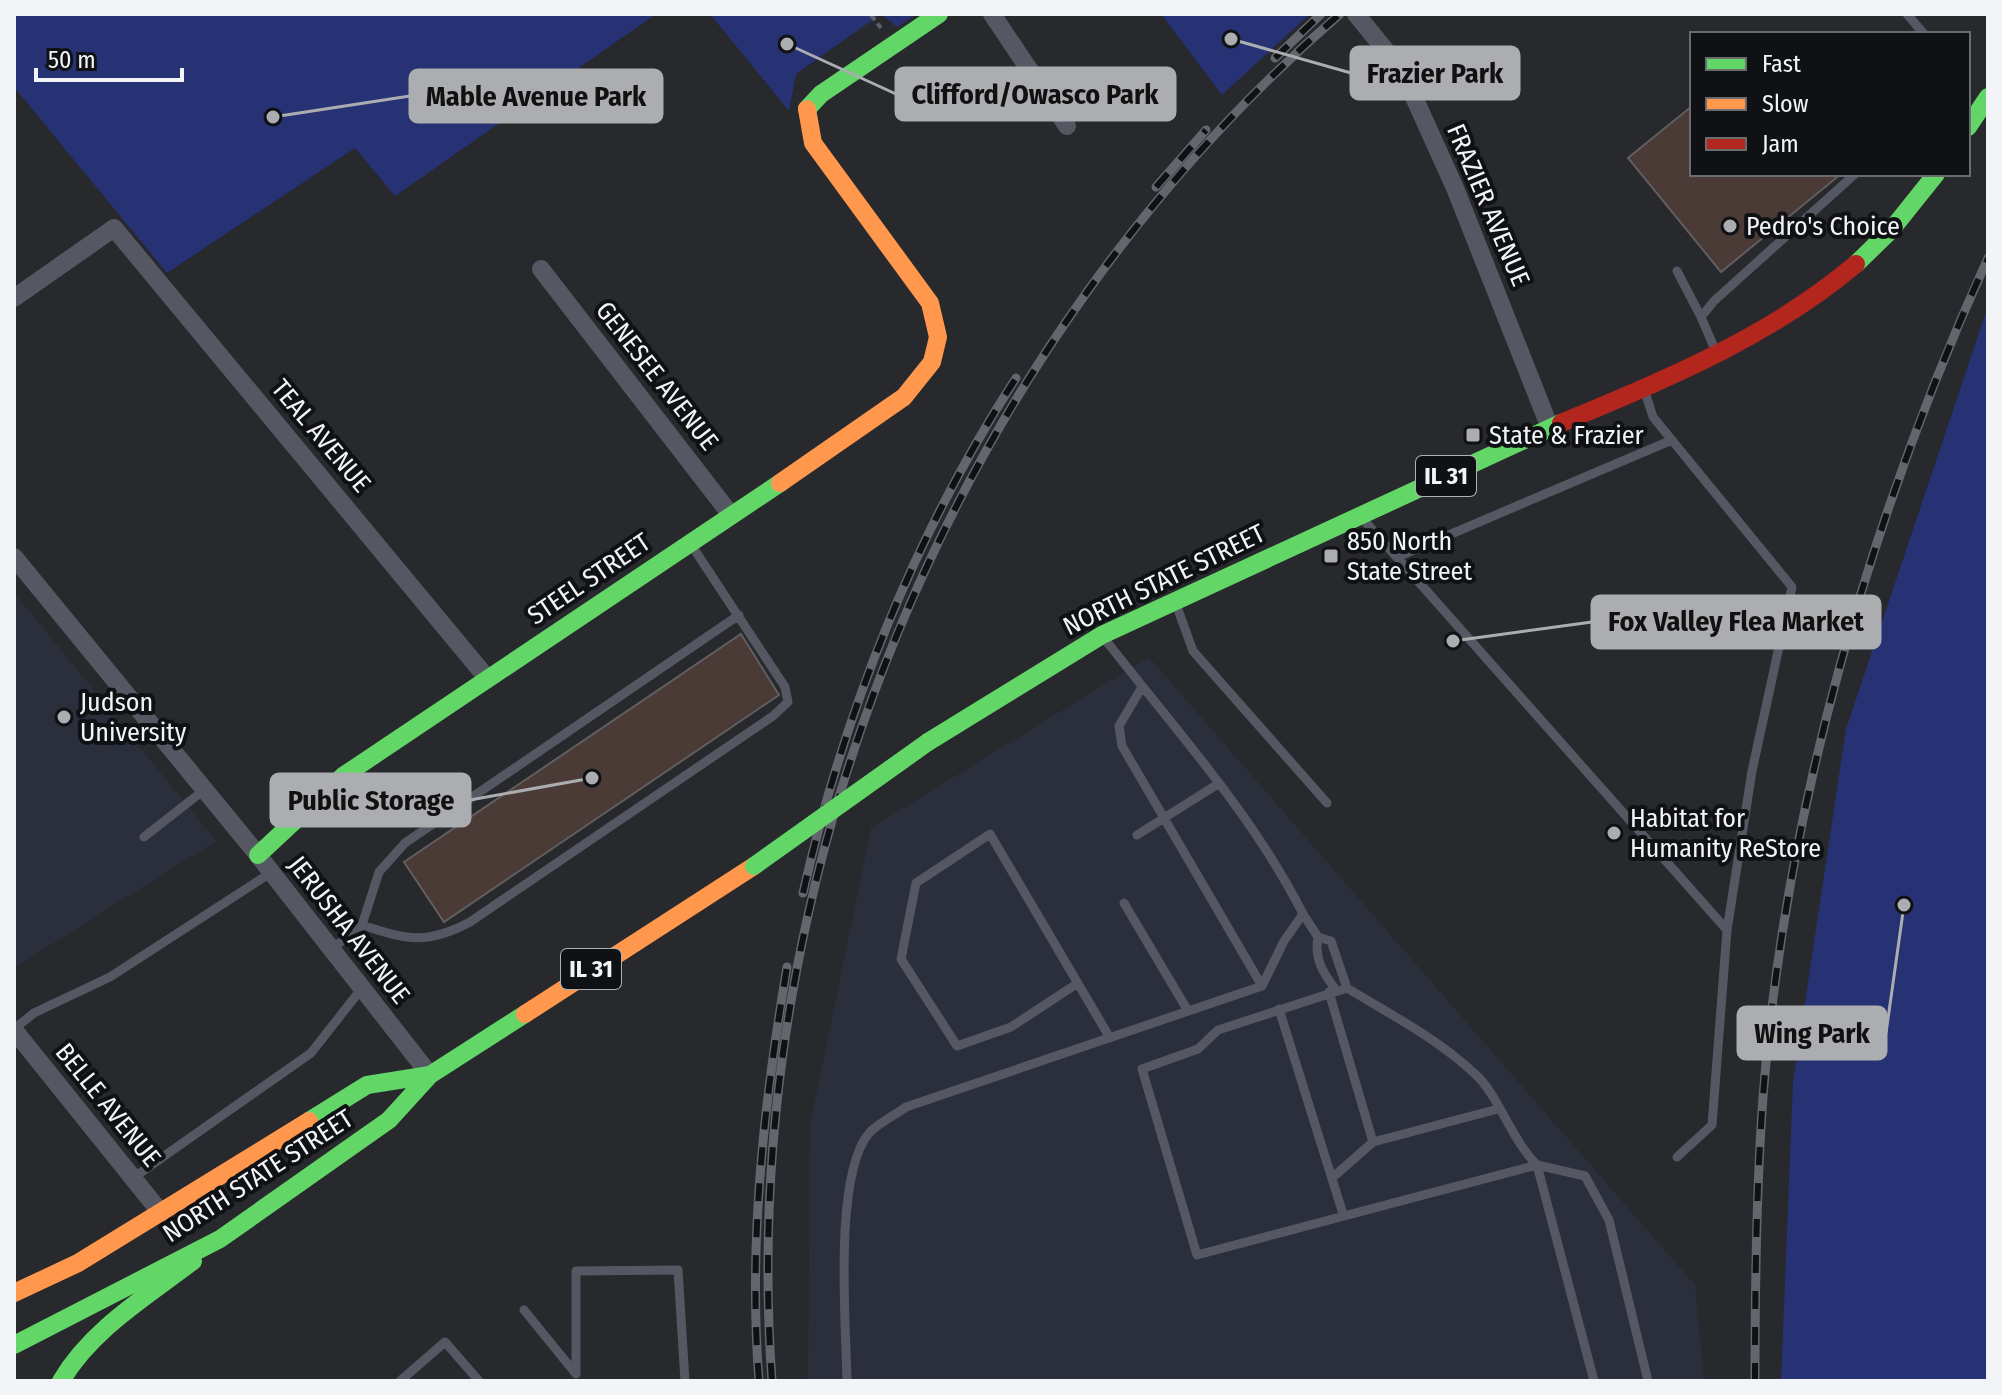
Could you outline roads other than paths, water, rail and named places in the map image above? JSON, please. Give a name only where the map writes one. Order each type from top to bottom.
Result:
[{"type":"main road","name":"STEEL STREET","points":[[258,855],[343,776],[891,409],[932,365],[940,343],[939,326],[930,303],[813,143],[805,111],[812,101],[939,14]]},
{"type":"main road","points":[[1970,124],[1988,97]]},
{"type":"main road","name":"NORTH STATE STREET","points":[[14,1345],[220,1239],[389,1120],[430,1075],[754,866],[928,742],[1102,635],[1550,428],[1717,356],[1765,331],[1826,289],[1892,229],[1934,176]]},
{"type":"main road","name":"NORTH STATE STREET","points":[[14,1293],[78,1263],[367,1085],[430,1075]]},
{"type":"main road","points":[[61,1381],[77,1354],[93,1338],[220,1239]]},
{"type":"street","points":[[992,14],[1067,126]]},
{"type":"street","name":"FRAZIER AVENUE","points":[[1356,14],[1399,67],[1413,95],[1455,188],[1550,428]]},
{"type":"street","name":"TEAL AVENUE","points":[[14,298],[114,228],[487,678]]},
{"type":"street","name":"GENESEE AVENUE","points":[[541,269],[731,515]]},
{"type":"street","name":"JERUSHA AVENUE","points":[[14,557],[272,872],[430,1075]]},
{"type":"street","name":"BELLE AVENUE","points":[[14,1029],[161,1213]]},
{"type":"lane","points":[[1907,14],[1922,32]]},
{"type":"lane","points":[[1701,317],[1725,290],[1853,176]]},
{"type":"lane","points":[[1677,271],[1717,356]]},
{"type":"lane","points":[[1644,388],[1653,417],[1792,587],[1752,771],[1727,930],[1712,1125],[1677,1157]]},
{"type":"lane","points":[[1397,557],[1672,440]]},
{"type":"lane","points":[[1360,515],[1727,930]]},
{"type":"lane","points":[[362,925],[407,940],[444,936],[470,922],[773,716],[788,702],[785,687],[690,543]]},
{"type":"lane","points":[[1175,601],[1193,651],[1327,803]]},
{"type":"lane","points":[[332,949],[362,925],[379,872],[405,843],[739,615]]},
{"type":"lane","points":[[1102,635],[1279,867],[1318,937],[1331,941],[1337,990],[1373,1142]]},
{"type":"lane","points":[[1142,687],[1119,726],[1122,746],[1262,986]]},
{"type":"lane","points":[[1137,835],[1218,784]]},
{"type":"lane","points":[[144,837],[204,790]]},
{"type":"lane","points":[[1078,983],[1011,1027],[957,1046],[901,959],[916,883],[990,834],[1078,983],[1110,1038]]},
{"type":"lane","points":[[14,1029],[34,1013],[110,977],[272,872]]},
{"type":"lane","points":[[1124,903],[1188,1011]]},
{"type":"lane","points":[[847,1381],[845,1262],[850,1172],[870,1133],[906,1107],[1262,986],[1284,941],[1303,914]]},
{"type":"lane","points":[[1318,937],[1315,952],[1324,973],[1337,990],[1420,1033],[1477,1075],[1519,1147],[1537,1165],[1594,1381]]},
{"type":"lane","points":[[133,1178],[311,1053],[362,988]]},
{"type":"lane","points":[[1337,990],[1218,1030],[1198,1049],[1142,1069],[1197,1255],[1537,1165],[1585,1176],[1609,1220],[1648,1381]]},
{"type":"lane","points":[[1279,1009],[1343,1214]]},
{"type":"lane","points":[[1332,1178],[1373,1142],[1498,1109]]},
{"type":"lane","points":[[579,1377],[576,1271],[678,1270],[685,1381]]},
{"type":"lane","points":[[524,1310],[579,1377]]},
{"type":"lane","points":[[400,1381],[445,1342],[479,1381]]},
{"type":"railway","points":[[1275,58],[1321,14]]},
{"type":"railway","points":[[772,1381],[770,1191],[791,1000],[834,813],[898,632],[982,459],[1084,296],[1204,147],[1340,14]]},
{"type":"railway","points":[[1156,187],[1206,130]]},
{"type":"railway","points":[[1755,1381],[1756,1239],[1763,1097],[1774,990],[1791,882],[1813,775],[1871,562],[1906,458],[1988,258]]},
{"type":"railway","points":[[803,893],[839,758],[887,626],[946,499],[1016,378]]},
{"type":"railway","points":[[759,1381],[756,1277],[760,1173],[771,1070],[787,967]]},
{"type":"place","name":"Frazier Park","points":[[1231,39]]},
{"type":"place","name":"Clifford/Owasco Park","points":[[787,44]]},
{"type":"place","name":"Mable Avenue Park","points":[[273,117]]},
{"type":"place","name":"Pedro's Choice","points":[[1730,226]]},
{"type":"place","name":"State & Frazier","points":[[1473,435]]},
{"type":"place","name":"850 North State Street","points":[[1331,556]]},
{"type":"place","name":"Fox Valley Flea Market","points":[[1453,641]]},
{"type":"place","name":"Judson University","points":[[64,717]]},
{"type":"place","name":"Public Storage","points":[[592,778]]},
{"type":"place","name":"Habitat for Humanity ReStore","points":[[1614,833]]},
{"type":"place","name":"Wing Park","points":[[1904,905]]}]
